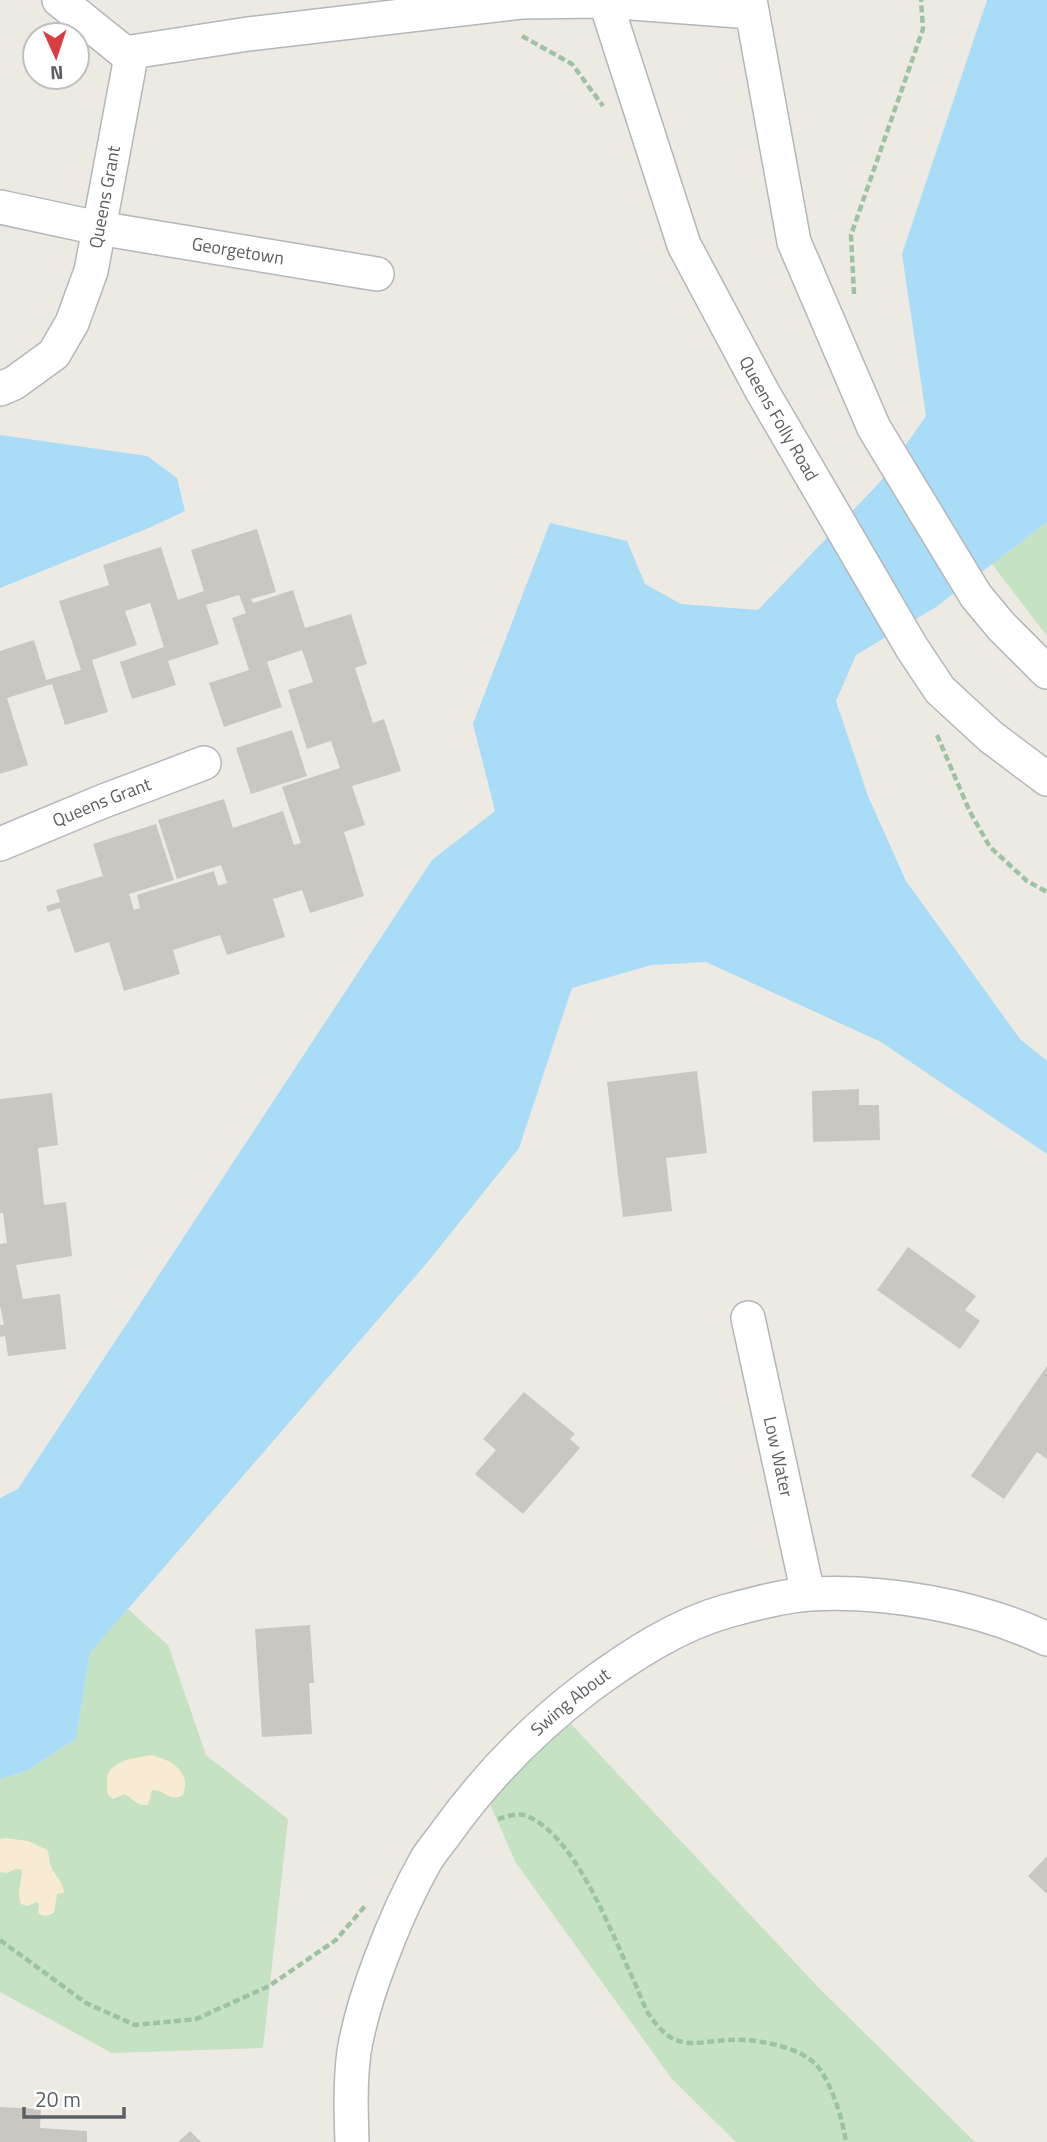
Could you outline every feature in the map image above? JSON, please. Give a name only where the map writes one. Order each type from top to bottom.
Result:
[{"type":"street","points":[[58,0],[125,53],[248,34],[521,2],[605,1],[751,6],[794,242],[874,428],[976,596],[1001,626],[1047,672]]},
{"type":"street","name":"Queens Folly Road","points":[[605,1],[684,245],[762,391],[912,648],[940,690],[991,737],[1047,779]]},
{"type":"street","name":"Queens Grant","points":[[0,389],[14,383],[54,354],[72,323],[91,271],[130,62],[125,53]]},
{"type":"street","name":"Georgetown","points":[[0,207],[98,228],[377,274]]},
{"type":"street","name":"Queens Grant","points":[[0,844],[204,763]]},
{"type":"street","name":"Low Water","points":[[748,1318],[808,1594]]},
{"type":"street","name":"Swing About","points":[[352,2142],[351,2091],[354,2052],[367,1995],[396,1919],[427,1858],[466,1805],[500,1765],[561,1707],[627,1661],[675,1632],[724,1612],[808,1594],[864,1594],[912,1599],[987,1616],[1047,1639]]},
{"type":"path","points":[[855,301],[851,235],[923,29],[921,0]]},
{"type":"path","points":[[936,732],[970,812],[990,847],[1027,881],[1047,892]]},
{"type":"path","points":[[492,1820],[522,1814],[542,1826],[562,1844],[577,1864],[592,1893],[650,2017],[668,2038],[693,2044],[732,2039],[766,2043],[797,2052],[818,2066],[832,2092],[846,2142]]},
{"type":"path","points":[[0,1940],[86,2003],[135,2025],[196,2019],[269,1986],[336,1940],[367,1903]]},
{"type":"green space","points":[[1047,522],[1047,636],[992,564]]},
{"type":"green space","points":[[128,1609],[168,1645],[206,1755],[288,1819],[263,2048],[112,2053],[0,1992],[0,1779],[26,1771],[76,1739],[90,1653]]},
{"type":"green space","points":[[569,1722],[820,1989],[975,2142],[736,2142],[672,2079],[516,1863],[489,1802]]},
{"type":"sand","points":[[150,1755],[172,1763],[182,1773],[185,1787],[183,1795],[170,1797],[152,1790],[148,1805],[141,1805],[125,1794],[113,1799],[108,1795],[108,1775],[111,1769],[123,1761]]},
{"type":"sand","points":[[0,1839],[28,1841],[47,1850],[51,1867],[61,1882],[64,1893],[57,1894],[54,1913],[46,1916],[38,1913],[37,1902],[27,1906],[21,1904],[19,1891],[22,1870],[0,1872]]},
{"type":"water","points":[[987,0],[1047,0],[1047,522],[936,607],[856,655],[836,701],[868,796],[906,881],[1020,1039],[1047,1061],[1047,1154],[881,1042],[706,962],[651,965],[572,988],[519,1148],[426,1264],[90,1653],[76,1739],[26,1771],[0,1779],[0,1498],[18,1489],[432,860],[495,811],[473,724],[550,523],[627,541],[645,584],[681,604],[758,610],[880,482],[926,416],[902,254]]},
{"type":"water","points":[[0,435],[147,456],[177,478],[185,511],[0,588]]},
{"type":"building","points":[[257,529],[276,592],[251,599],[253,603],[293,590],[305,628],[351,614],[367,664],[355,668],[373,723],[384,719],[401,771],[352,786],[365,825],[344,832],[364,896],[310,913],[302,890],[273,899],[285,937],[227,955],[220,935],[173,950],[180,974],[124,991],[109,942],[75,953],[60,908],[48,912],[46,906],[60,902],[56,890],[103,876],[93,844],[156,824],[174,880],[129,894],[134,910],[140,908],[137,895],[214,871],[218,886],[227,883],[221,865],[177,879],[158,820],[224,799],[233,828],[283,811],[294,845],[301,843],[282,787],[340,768],[331,741],[307,749],[288,690],[313,682],[302,650],[267,662],[282,707],[224,727],[209,683],[249,670],[232,618],[246,613],[239,595],[206,605],[219,644],[168,661],[176,685],[132,699],[120,662],[164,647],[150,603],[125,611],[137,645],[92,660],[108,712],[65,725],[52,684],[7,698],[28,765],[0,774],[0,651],[34,640],[46,680],[81,670],[59,601],[109,585],[103,565],[161,547],[178,600],[204,591],[191,550]]},
{"type":"building","points":[[292,730],[307,776],[251,794],[236,748]]},
{"type":"building","points":[[697,1071],[707,1153],[666,1158],[672,1211],[623,1217],[607,1082]]},
{"type":"building","points":[[859,1089],[859,1105],[879,1105],[880,1140],[813,1142],[812,1091]]},
{"type":"building","points":[[52,1093],[58,1145],[38,1148],[44,1205],[66,1202],[72,1256],[16,1265],[23,1299],[60,1294],[66,1349],[8,1356],[5,1336],[0,1337],[0,1325],[4,1325],[0,1305],[0,1244],[7,1243],[3,1213],[0,1213],[0,1099]]},
{"type":"building","points":[[908,1247],[976,1296],[965,1310],[980,1321],[960,1349],[877,1290]]},
{"type":"building","points":[[1047,1366],[1047,1459],[1037,1452],[1004,1499],[971,1476]]},
{"type":"building","points":[[524,1392],[575,1434],[570,1439],[580,1448],[523,1514],[475,1474],[496,1450],[483,1439]]},
{"type":"building","points":[[310,1625],[314,1683],[309,1683],[312,1734],[262,1737],[255,1629]]},
{"type":"building","points":[[1047,1856],[1047,1894],[1028,1876]]},
{"type":"building","points":[[0,2107],[41,2109],[40,2128],[87,2131],[87,2142],[0,2142]]},
{"type":"building","points":[[190,2131],[201,2142],[178,2142]]}]
